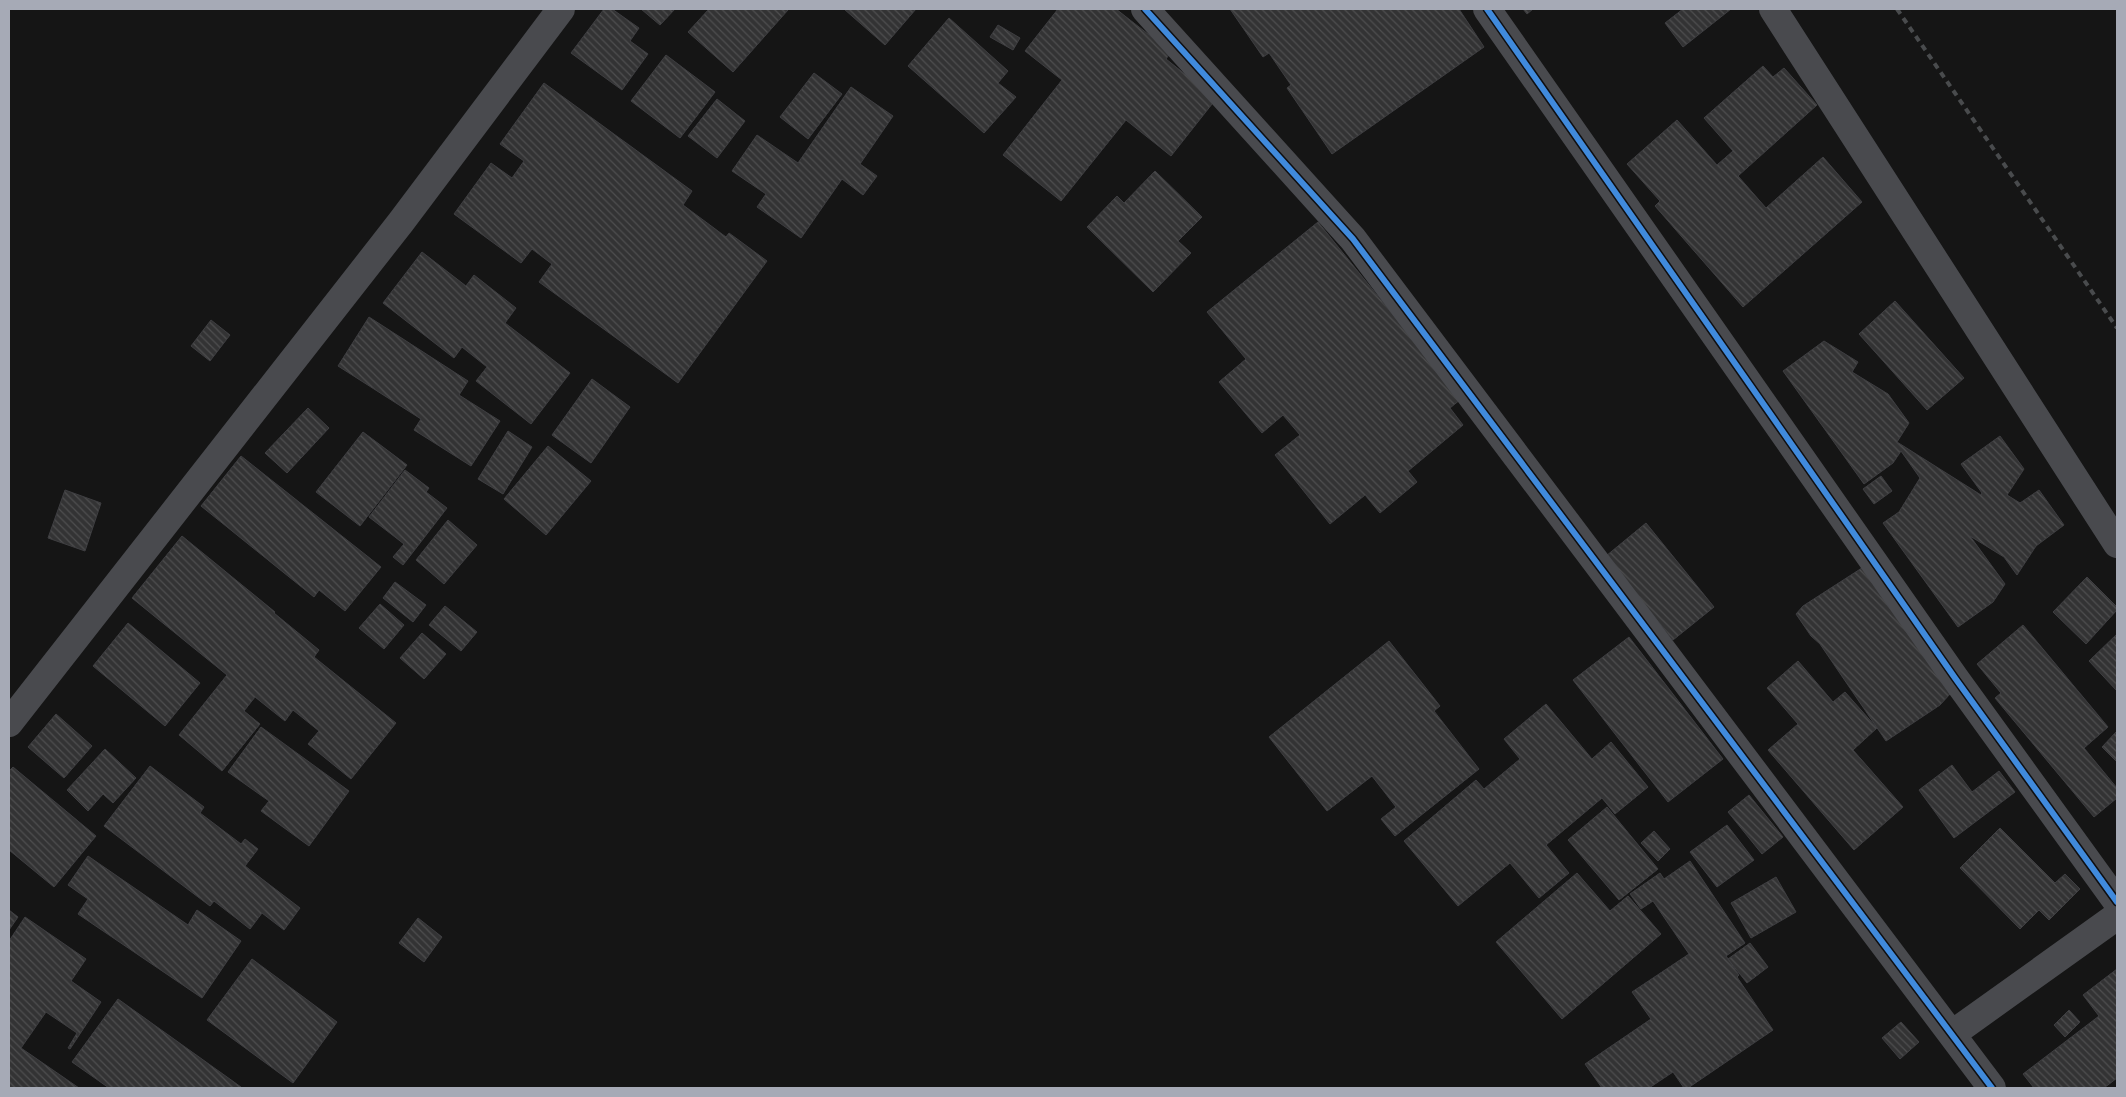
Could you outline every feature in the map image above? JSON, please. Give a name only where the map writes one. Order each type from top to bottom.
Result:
[{"type":"street","points":[[9,723],[401,222],[561,9]]},
{"type":"street","points":[[1146,9],[1352,238],[1992,1088]]},
{"type":"street","points":[[1487,9],[1949,670],[2117,902]]},
{"type":"street","points":[[1773,9],[2117,544]]},
{"type":"street","points":[[1952,1034],[2117,916]]},
{"type":"building","points":[[604,9],[612,9],[639,28],[630,41],[648,54],[622,90],[571,53]]},
{"type":"building","points":[[641,9],[675,9],[660,25]]},
{"type":"building","points":[[709,9],[788,10],[733,72],[688,32]]},
{"type":"building","points":[[844,9],[916,9],[885,45]]},
{"type":"building","points":[[1058,9],[1116,9],[1171,52],[1166,59],[1216,99],[1171,156],[1126,120],[1061,201],[1003,155],[1062,80],[1025,51]]},
{"type":"building","points":[[1230,9],[1459,9],[1484,47],[1332,154],[1287,88],[1291,85],[1269,53],[1263,57]]},
{"type":"building","points":[[1523,9],[1533,9],[1527,14]]},
{"type":"building","points":[[1683,9],[1731,9],[1683,47],[1665,23]]},
{"type":"building","points":[[949,18],[1008,71],[998,83],[1016,97],[984,133],[908,66]]},
{"type":"building","points":[[998,25],[1020,38],[1013,50],[990,37]]},
{"type":"building","points":[[666,55],[715,92],[680,138],[631,101]]},
{"type":"building","points":[[1763,66],[1773,77],[1784,68],[1817,105],[1738,176],[1766,208],[1823,157],[1862,202],[1743,307],[1655,206],[1660,201],[1627,164],[1677,120],[1717,165],[1733,151],[1704,118]]},
{"type":"building","points":[[814,73],[842,94],[808,139],[780,117]]},
{"type":"building","points":[[544,83],[692,191],[683,205],[726,237],[729,233],[767,261],[678,383],[539,282],[552,264],[532,249],[521,263],[454,214],[491,163],[512,178],[524,161],[500,144]]},
{"type":"building","points":[[851,87],[893,116],[860,164],[877,176],[863,195],[842,179],[801,238],[757,207],[766,194],[732,171],[757,135],[798,163]]},
{"type":"building","points":[[717,99],[745,121],[717,158],[688,136]]},
{"type":"building","points":[[1155,171],[1202,217],[1178,241],[1191,253],[1153,292],[1087,227],[1117,196],[1124,203]]},
{"type":"building","points":[[1318,222],[1461,399],[1450,408],[1463,425],[1408,471],[1417,482],[1380,513],[1365,495],[1330,524],[1275,455],[1300,435],[1283,415],[1262,433],[1219,382],[1246,359],[1207,312]]},
{"type":"building","points":[[422,252],[466,286],[474,275],[516,308],[505,323],[570,373],[531,424],[476,381],[487,367],[462,347],[454,358],[383,303]]},
{"type":"building","points":[[1895,301],[1964,378],[1927,410],[1859,334]]},
{"type":"building","points":[[369,317],[468,381],[459,395],[500,421],[471,466],[414,430],[421,419],[338,366]]},
{"type":"building","points":[[211,320],[230,335],[210,361],[191,346]]},
{"type":"building","points":[[1824,341],[1858,362],[1852,372],[1888,394],[1909,423],[1897,442],[1981,495],[1982,493],[1961,464],[2000,436],[2024,469],[2007,495],[2020,503],[2039,490],[2064,525],[2036,546],[2017,575],[2004,557],[1970,536],[2005,584],[1993,602],[1958,627],[1883,523],[1899,512],[1920,478],[1901,451],[1893,463],[1864,484],[1783,371]]},
{"type":"building","points":[[592,379],[630,407],[591,463],[552,435]]},
{"type":"building","points":[[308,408],[329,428],[287,473],[265,453]]},
{"type":"building","points":[[508,431],[532,447],[503,494],[478,479]]},
{"type":"building","points":[[363,432],[407,465],[360,526],[316,492]]},
{"type":"building","points":[[548,446],[591,481],[546,535],[504,499]]},
{"type":"building","points":[[241,456],[381,567],[345,611],[319,590],[314,597],[201,506]]},
{"type":"building","points":[[405,470],[429,488],[426,492],[447,508],[403,565],[393,557],[404,544],[369,517]]},
{"type":"building","points":[[1881,476],[1892,491],[1874,504],[1863,489]]},
{"type":"building","points":[[65,490],[101,503],[85,551],[48,538]]},
{"type":"building","points":[[448,520],[477,545],[444,584],[416,560]]},
{"type":"building","points":[[1646,523],[1714,607],[1673,640],[1606,556]]},
{"type":"building","points":[[182,536],[319,650],[314,657],[396,723],[351,779],[308,744],[319,731],[293,710],[285,721],[255,697],[244,711],[260,724],[222,771],[179,735],[227,675],[132,598]]},
{"type":"building","points":[[1865,566],[1950,694],[1940,705],[1886,741],[1820,644],[1811,636],[1796,614],[1803,606]]},
{"type":"building","points":[[2087,577],[2117,607],[2117,610],[2086,644],[2053,612]]},
{"type":"building","points":[[395,582],[426,605],[413,622],[383,598]]},
{"type":"building","points":[[380,604],[404,625],[384,649],[359,628]]},
{"type":"building","points":[[445,606],[477,632],[461,651],[429,625]]},
{"type":"building","points":[[128,623],[200,683],[165,726],[93,666]]},
{"type":"building","points":[[2023,625],[2108,727],[2084,748],[2117,788],[2117,798],[2094,817],[1995,698],[2001,693],[1977,664]]},
{"type":"building","points":[[422,633],[446,654],[424,679],[400,658]]},
{"type":"building","points":[[2117,634],[2117,691],[2089,661]]},
{"type":"building","points":[[1629,637],[1723,759],[1668,802],[1573,680]]},
{"type":"building","points":[[1389,641],[1440,706],[1434,711],[1479,769],[1395,836],[1381,819],[1396,807],[1372,776],[1327,811],[1269,737]]},
{"type":"building","points":[[1798,661],[1833,702],[1845,692],[1877,728],[1853,750],[1903,807],[1854,850],[1768,750],[1798,724],[1767,688]]},
{"type":"building","points":[[1546,704],[1592,759],[1611,742],[1648,787],[1615,814],[1602,798],[1546,845],[1569,873],[1539,898],[1510,863],[1458,906],[1404,841],[1476,780],[1484,789],[1520,759],[1504,739]]},
{"type":"building","points":[[56,714],[92,746],[64,778],[28,747]]},
{"type":"building","points":[[261,727],[349,791],[309,846],[261,811],[269,801],[228,772]]},
{"type":"building","points":[[2117,731],[2117,762],[2102,747]]},
{"type":"building","points":[[105,749],[136,778],[113,803],[103,794],[88,811],[67,790]]},
{"type":"building","points":[[1952,765],[1972,792],[1999,771],[2015,792],[1954,838],[1919,790]]},
{"type":"building","points":[[150,766],[204,807],[200,813],[241,844],[245,839],[258,849],[245,866],[300,908],[284,930],[262,913],[250,929],[214,901],[210,906],[104,826]]},
{"type":"building","points":[[13,767],[96,836],[54,887],[9,850],[9,771]]},
{"type":"building","points":[[1749,795],[1783,837],[1762,854],[1728,812]]},
{"type":"building","points":[[1607,807],[1658,869],[1619,900],[1568,840]]},
{"type":"building","points":[[1727,825],[1754,860],[1717,887],[1690,852]]},
{"type":"building","points":[[2000,828],[2055,883],[2065,874],[2080,889],[2049,920],[2039,910],[2020,929],[1960,868]]},
{"type":"building","points":[[1654,831],[1670,849],[1658,861],[1641,843]]},
{"type":"building","points":[[88,856],[188,925],[197,910],[241,941],[202,998],[78,914],[88,899],[68,885]]},
{"type":"building","points":[[1690,861],[1745,943],[1726,956],[1739,975],[1737,977],[1773,1030],[1688,1088],[1684,1088],[1673,1072],[1649,1088],[1602,1088],[1585,1064],[1651,1019],[1632,992],[1689,954],[1653,901],[1641,909],[1630,894],[1660,873],[1664,879]]},
{"type":"building","points":[[1577,873],[1610,911],[1628,896],[1661,934],[1562,1019],[1496,942]]},
{"type":"building","points":[[1776,877],[1796,912],[1751,938],[1731,903]]},
{"type":"building","points":[[9,910],[18,917],[9,930]]},
{"type":"building","points":[[25,917],[86,959],[71,981],[101,1002],[70,1049],[68,1048],[77,1033],[46,1012],[21,1048],[79,1088],[9,1088],[9,941]]},
{"type":"building","points":[[418,918],[442,937],[424,962],[399,943]]},
{"type":"building","points":[[1750,943],[1768,967],[1747,983],[1728,959]]},
{"type":"building","points":[[252,959],[337,1022],[293,1083],[207,1020]]},
{"type":"building","points":[[2117,969],[2117,1078],[2104,1088],[2034,1088],[2023,1074],[2099,1016],[2083,995]]},
{"type":"building","points":[[118,999],[241,1087],[109,1088],[72,1062]]},
{"type":"building","points":[[2069,1010],[2080,1022],[2065,1037],[2054,1025]]},
{"type":"building","points":[[1901,1022],[1919,1042],[1900,1059],[1882,1038]]},
{"type":"railway","points":[[1897,9],[2117,328]]},
{"type":"cycle path","points":[[1145,9],[1353,239],[1992,1088]]},
{"type":"cycle path","points":[[1487,9],[1955,678],[2117,902]]}]
